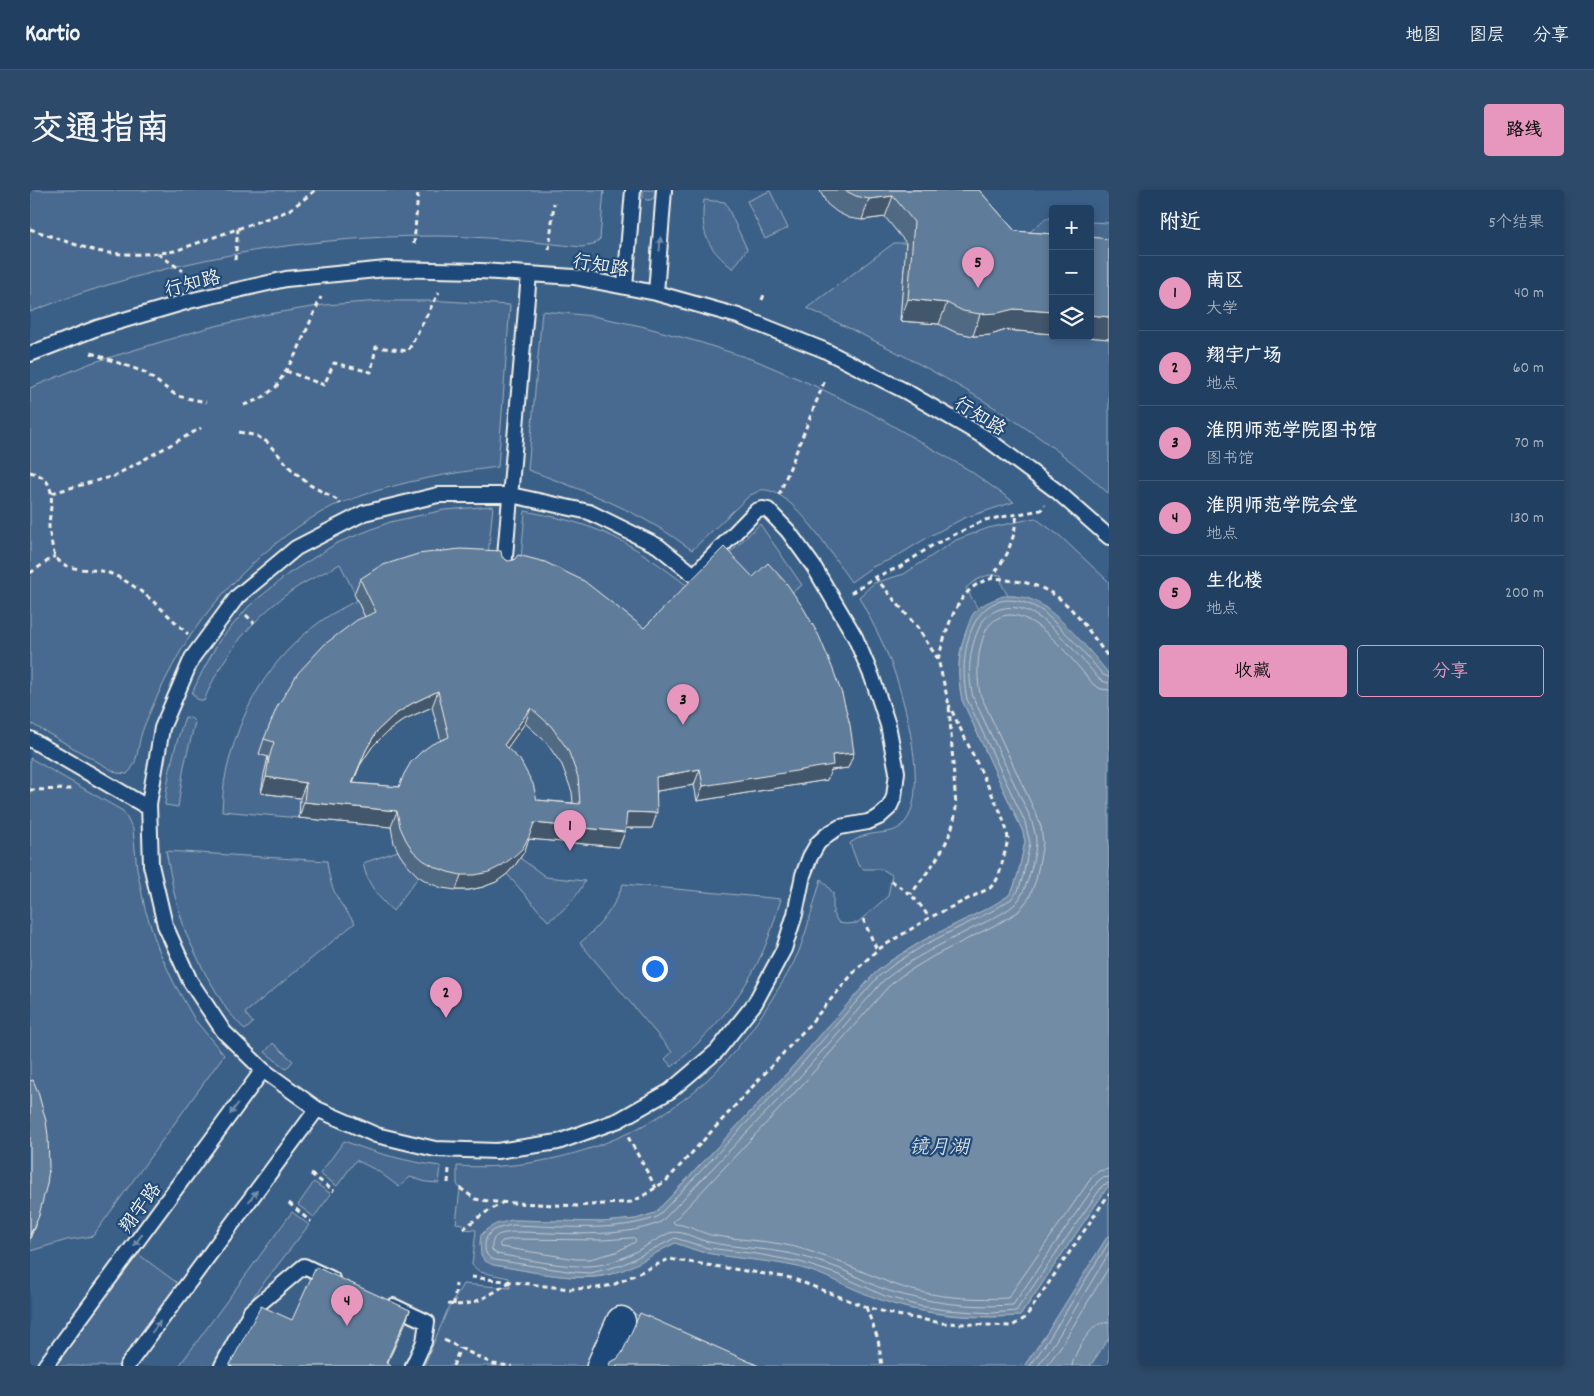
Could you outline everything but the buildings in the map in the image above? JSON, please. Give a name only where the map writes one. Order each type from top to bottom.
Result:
[{"type":"street","points":[[601,1366],[626,1321]]},
{"type":"lane","points":[[625,287],[634,190]]},
{"type":"lane","points":[[656,293],[664,190]]},
{"type":"lane","name":"行知路","points":[[30,354],[98,328],[171,306],[286,279],[386,269],[481,270],[574,277],[656,293],[738,316],[824,350],[907,392],[986,438],[1058,492],[1109,537]]},
{"type":"lane","points":[[504,568],[529,274]]},
{"type":"lane","points":[[438,495],[511,495],[589,512],[658,546],[694,576],[756,511],[768,510],[771,514],[793,538],[814,567],[855,637],[869,669],[888,725],[897,772],[894,797],[889,808],[879,817],[868,822],[840,827],[818,843],[810,856],[803,875],[795,914],[784,949],[755,1003],[717,1051],[670,1091],[619,1120],[558,1142],[497,1151],[436,1149],[376,1135],[318,1109],[263,1070],[224,1032],[190,981],[165,925],[151,865],[149,808],[162,728],[192,658],[237,597],[296,548],[364,513],[438,495]]},
{"type":"lane","points":[[30,739],[149,808]]},
{"type":"lane","name":"翔宇路","points":[[45,1366],[263,1070]]},
{"type":"lane","points":[[127,1366],[318,1109]]},
{"type":"lane","points":[[222,1366],[251,1311],[304,1266],[346,1285]]},
{"type":"lane","points":[[378,1300],[427,1322],[424,1342],[413,1366]]},
{"type":"path","points":[[30,229],[94,250],[157,254],[175,251],[288,211],[316,190]]},
{"type":"path","points":[[414,244],[418,192]]},
{"type":"path","points":[[550,250],[554,203]]},
{"type":"path","points":[[235,260],[238,229]]},
{"type":"path","points":[[157,254],[183,271]]},
{"type":"path","points":[[286,371],[324,385],[334,363],[371,372],[376,347],[408,351],[439,292]]},
{"type":"path","points":[[762,300],[765,292]]},
{"type":"path","points":[[244,405],[262,398],[276,387],[297,352],[321,297]]},
{"type":"path","points":[[91,353],[144,372],[177,396],[206,402]]},
{"type":"path","points":[[771,514],[825,380]]},
{"type":"path","points":[[52,493],[114,476],[201,428]]},
{"type":"path","points":[[239,432],[257,436],[266,442],[292,470],[310,485],[339,501],[349,521]]},
{"type":"path","points":[[30,472],[46,482],[52,493],[49,528],[55,556],[74,568],[106,572],[122,578],[202,645]]},
{"type":"path","points":[[836,603],[875,577],[900,567],[934,545],[985,520],[1041,510],[1058,492]]},
{"type":"path","points":[[991,579],[1007,554],[1014,534],[1017,514]]},
{"type":"path","points":[[30,573],[55,556]]},
{"type":"path","points":[[875,577],[917,627],[938,660],[949,705],[956,807],[954,821],[946,844],[936,861],[911,894]]},
{"type":"path","points":[[938,660],[946,633],[956,608],[964,595],[975,586],[991,579],[1020,581],[1048,591],[1068,606],[1109,658]]},
{"type":"path","points":[[460,1188],[475,1199],[503,1203],[577,1206],[631,1202],[656,1188],[673,1173],[809,1025],[856,970],[877,950],[929,918],[990,888],[999,875],[1008,840],[1007,831],[1001,813],[949,705]]},
{"type":"path","points":[[30,790],[70,789],[87,772]]},
{"type":"path","points":[[891,881],[911,894],[919,902],[929,918]]},
{"type":"path","points":[[863,919],[877,950]]},
{"type":"path","points":[[634,1148],[656,1188]]},
{"type":"path","points":[[448,1183],[449,1166]]},
{"type":"path","points":[[311,1174],[334,1191]]},
{"type":"path","points":[[472,1277],[570,1288],[597,1288],[613,1285],[669,1259],[791,1278],[866,1306],[897,1315],[942,1323],[1012,1326],[1025,1318],[1109,1194]]},
{"type":"path","points":[[289,1203],[311,1222]]},
{"type":"path","points":[[463,1229],[483,1214],[503,1203]]},
{"type":"path","points":[[448,1304],[461,1306],[485,1298],[512,1281]]},
{"type":"path","points":[[454,1305],[456,1284]]},
{"type":"path","points":[[866,1306],[878,1339],[882,1366]]},
{"type":"path","points":[[425,1332],[493,1365],[512,1366]]},
{"type":"path","points":[[453,1366],[460,1348]]},
{"type":"shaded area","points":[[30,190],[1109,190],[1109,1366],[30,1366]]},
{"type":"shaded area","points":[[30,190],[604,190],[600,239],[593,245],[582,247],[490,238],[434,236],[383,237],[280,247],[229,255],[128,279],[78,294],[30,312]]},
{"type":"shaded area","points":[[643,190],[655,190],[654,198],[646,200],[643,197]]},
{"type":"shaded area","points":[[770,191],[788,228],[765,239],[747,201]]},
{"type":"shaded area","points":[[704,200],[725,202],[747,249],[733,269],[717,254],[708,240],[703,223]]},
{"type":"shaded area","points":[[1046,218],[1049,218],[1049,256],[1007,252]]},
{"type":"shaded area","points":[[1094,222],[1109,223],[1109,261],[1094,259]]},
{"type":"shaded area","points":[[894,243],[906,243],[900,321],[939,324],[955,332],[973,336],[990,335],[1006,330],[1049,334],[1049,340],[1094,340],[1094,338],[1109,339],[1109,494],[1040,438],[1003,413],[887,347],[807,308]]},
{"type":"shaded area","points":[[382,301],[444,301],[510,305],[498,467],[409,482],[375,491],[333,506],[309,520],[263,554],[220,597],[186,643],[152,707],[142,732],[136,760],[127,774],[117,773],[30,723],[30,388],[91,363],[207,328],[263,315],[324,305]]},
{"type":"shaded area","points":[[542,311],[593,316],[641,326],[757,361],[869,412],[969,470],[1014,502],[964,518],[894,558],[872,567],[851,582],[812,526],[786,500],[773,492],[761,490],[750,495],[692,550],[661,529],[625,509],[577,488],[528,470]]},
{"type":"shaded area","points":[[493,506],[487,566],[355,594],[340,564],[299,586],[255,622],[231,651],[204,701],[197,699],[192,693],[219,641],[249,606],[288,574],[337,543],[390,522],[444,510]]},
{"type":"shaded area","points":[[525,511],[591,527],[613,536],[648,557],[692,589],[612,670],[520,572]]},
{"type":"shaded area","points":[[1035,518],[1060,536],[1109,582],[1109,674],[1066,626],[1045,607],[1015,596],[1008,596],[1002,585],[1001,575],[982,577],[966,588],[978,609],[969,624],[960,655],[959,676],[962,700],[1023,832],[1025,842],[1018,874],[1013,889],[1008,896],[924,940],[890,961],[875,973],[788,1072],[655,1213],[636,1219],[602,1222],[512,1220],[493,1265],[567,1277],[596,1277],[626,1269],[675,1243],[707,1253],[809,1270],[884,1301],[917,1310],[968,1317],[1020,1316],[1109,1185],[1109,1234],[1024,1366],[750,1366],[617,1306],[591,1366],[424,1366],[447,1311],[463,1284],[510,1288],[509,1278],[480,1272],[472,1265],[476,1230],[463,1229],[463,1224],[456,1223],[460,1189],[457,1184],[457,1166],[491,1167],[524,1164],[558,1157],[591,1148],[653,1120],[682,1101],[718,1070],[759,1019],[784,980],[799,951],[821,879],[833,893],[833,914],[839,923],[857,923],[888,896],[892,875],[882,869],[864,869],[858,865],[850,843],[871,834],[896,829],[900,827],[909,815],[914,798],[914,756],[906,713],[893,669],[859,597],[874,583],[904,574],[956,540],[988,528]]},
{"type":"shaded area","points":[[760,524],[802,585],[782,600],[747,592],[719,563]]},
{"type":"shaded area","points":[[357,600],[370,628],[268,757],[261,793],[300,798],[299,818],[222,811],[224,782],[232,750],[239,728],[259,688],[271,670],[302,636],[325,618]]},
{"type":"shaded area","points":[[185,717],[191,718],[195,722],[184,766],[178,807],[165,805],[172,760]]},
{"type":"shaded area","points":[[30,758],[123,811],[133,829],[137,869],[145,909],[158,948],[174,983],[195,1020],[224,1055],[93,1236],[67,1240],[30,1251]]},
{"type":"shaded area","points":[[166,851],[327,861],[330,880],[336,895],[355,923],[245,1013],[253,1023],[245,1030],[227,1010],[205,973],[186,934],[174,893]]},
{"type":"shaded area","points":[[398,851],[419,876],[393,911],[374,890],[367,877],[363,863]]},
{"type":"shaded area","points":[[520,858],[546,877],[585,881],[569,904],[548,921],[507,874]]},
{"type":"shaded area","points":[[623,884],[781,899],[760,958],[740,993],[715,1025],[672,1067],[665,1059],[672,1052],[580,943],[606,916]]},
{"type":"shaded area","points":[[273,1043],[293,1061],[286,1069],[265,1052]]},
{"type":"shaded area","points":[[344,1141],[391,1156],[441,1166],[439,1183],[426,1182],[410,1177],[399,1187],[378,1171],[356,1160],[337,1186],[320,1174]]},
{"type":"shaded area","points":[[314,1182],[331,1194],[314,1217],[298,1205]]},
{"type":"shaded area","points":[[292,1212],[309,1225],[255,1294],[215,1366],[179,1366]]},
{"type":"shaded area","points":[[138,1254],[180,1285],[120,1366],[55,1366]]},
{"type":"shaded area","points":[[1109,1338],[1109,1366],[1090,1366]]},
{"type":"water","name":"镜月湖","points":[[1003,596],[1030,599],[1051,612],[1093,654],[1109,674],[1109,1185],[1020,1316],[985,1317],[917,1310],[884,1301],[820,1274],[798,1267],[707,1253],[675,1243],[623,1270],[608,1275],[592,1277],[559,1276],[493,1265],[485,1261],[481,1255],[481,1235],[496,1224],[512,1220],[602,1222],[636,1219],[655,1213],[788,1072],[875,973],[890,961],[924,940],[1008,896],[1013,889],[1018,874],[1025,842],[1023,832],[962,700],[959,682],[961,649],[973,614],[983,605]]},
{"type":"water","points":[[1109,1234],[1109,1338],[1090,1366],[1024,1366],[1045,1336]]},
{"type":"place","name":"生化楼","points":[[978,288]]},
{"type":"place","name":"淮阴师范学院图书馆","points":[[683,725]]},
{"type":"place","name":"南区","points":[[570,851]]},
{"type":"place","name":"翔宇广场","points":[[446,1018]]},
{"type":"place","name":"淮阴师范学院会堂","points":[[347,1326]]}]
